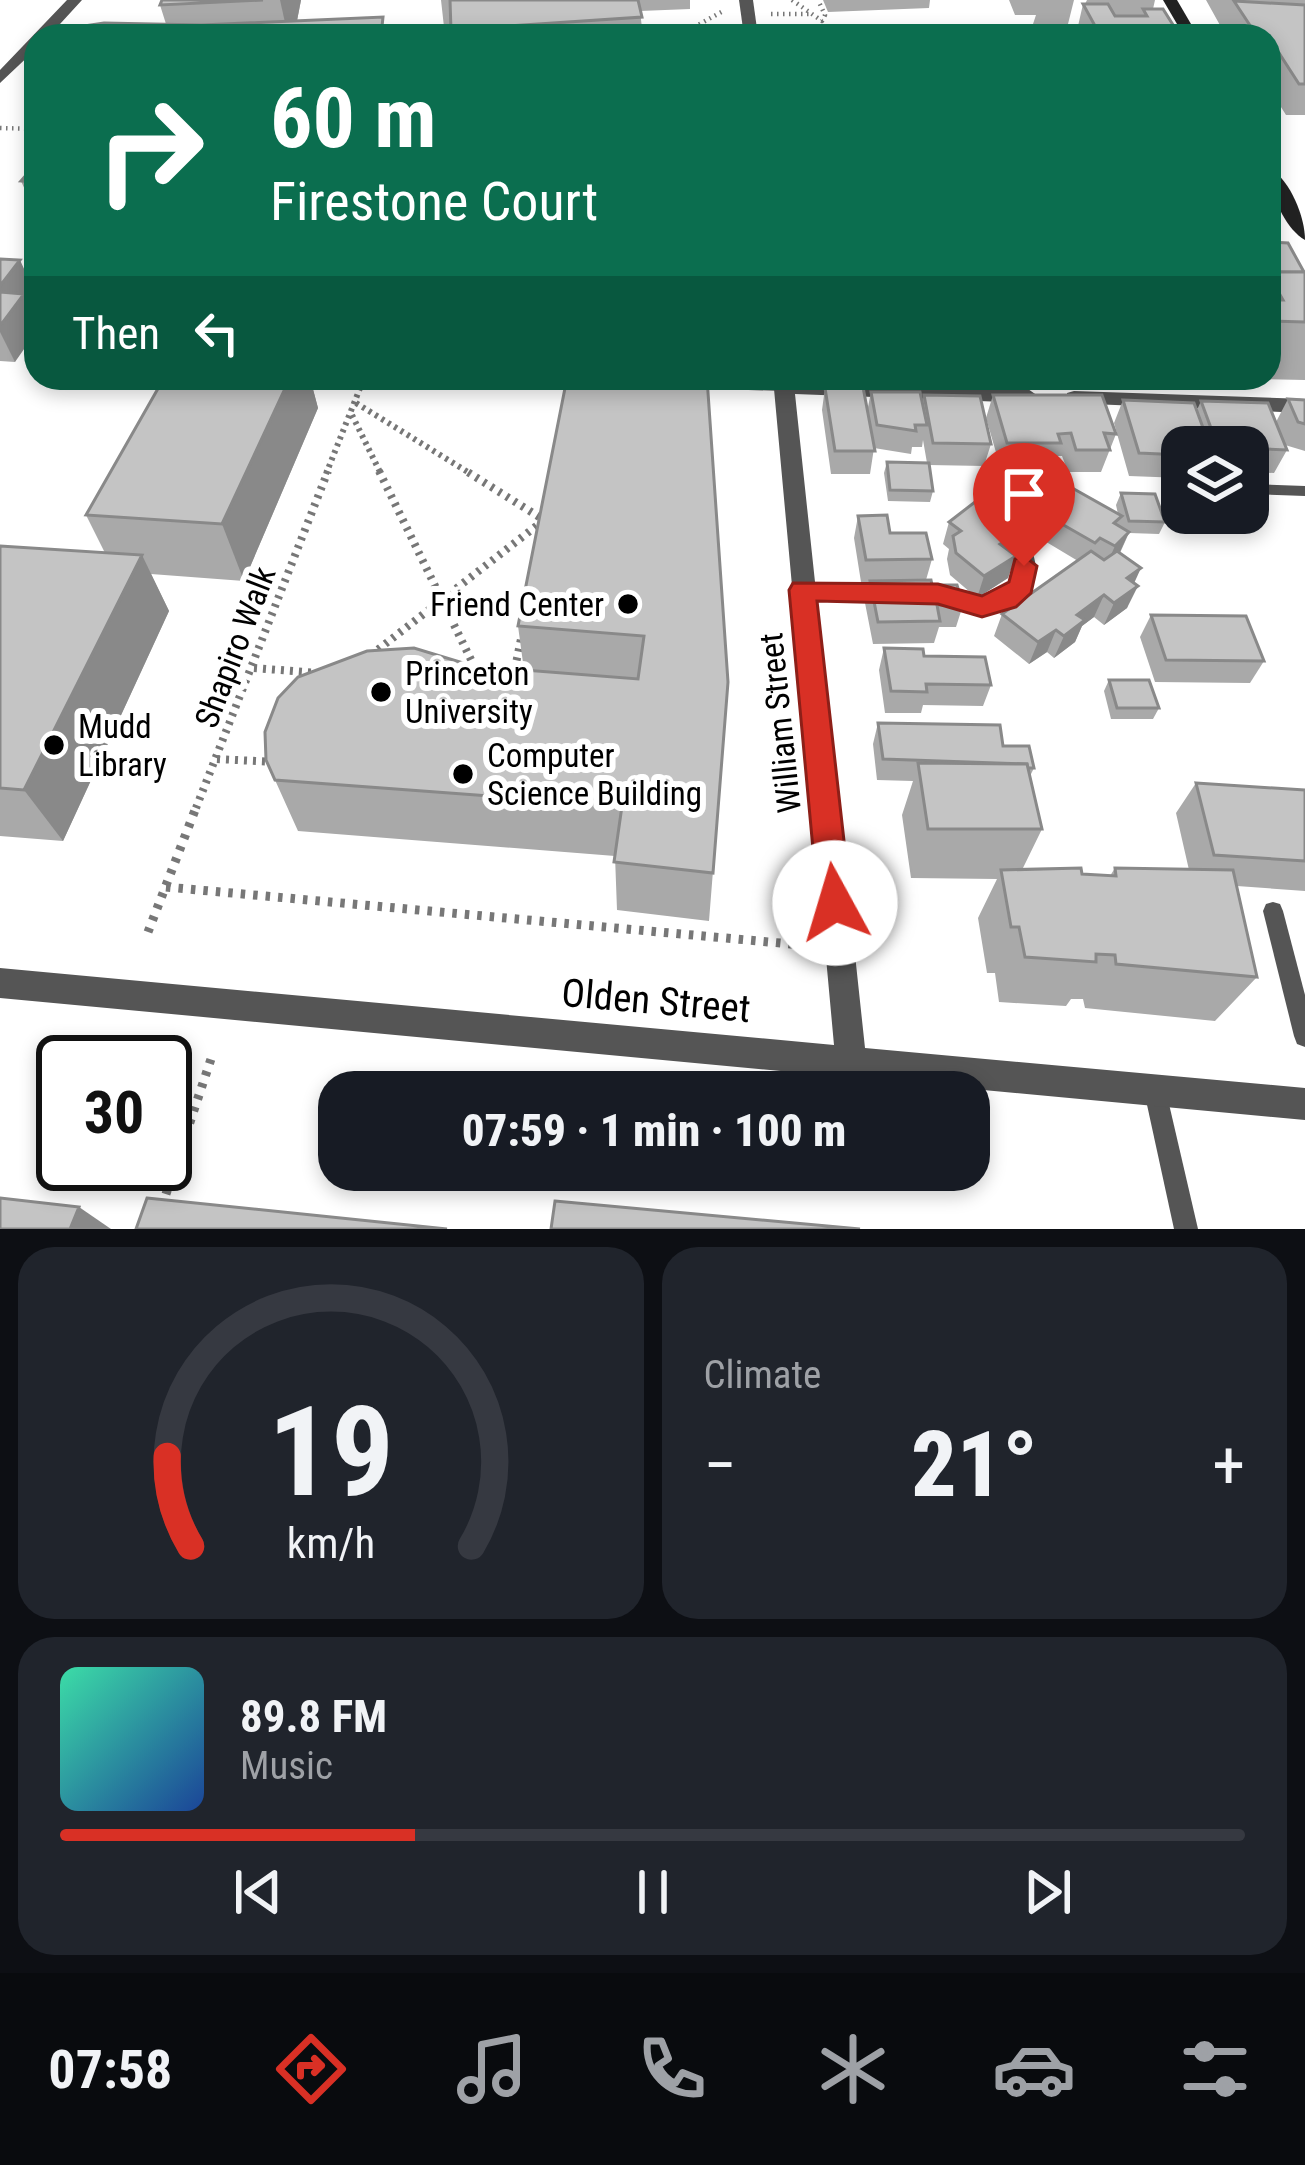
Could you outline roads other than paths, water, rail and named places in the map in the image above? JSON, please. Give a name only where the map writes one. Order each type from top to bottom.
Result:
[{"type":"main road","points":[[1281,193],[1305,235]]},
{"type":"street","points":[[52,24],[75,0]]},
{"type":"street","points":[[0,79],[24,53]]},
{"type":"street","name":"William Street","points":[[785,390],[851,1061]]},
{"type":"street","points":[[958,390],[1305,406]]},
{"type":"street","points":[[802,590],[938,594],[982,606],[1006,599],[1022,586],[1024,566],[1010,494]]},
{"type":"street","name":"Olden Street","points":[[0,983],[1305,1104]]},
{"type":"lane","points":[[1269,490],[1305,491]]},
{"type":"lane","points":[[1273,911],[1305,1036]]},
{"type":"lane","points":[[1155,1091],[1186,1229]]},
{"type":"place","name":"Friend Center","points":[[628,604]]},
{"type":"place","name":"Princeton University","points":[[381,692]]},
{"type":"place","name":"Mudd Library","points":[[54,745]]},
{"type":"place","name":"Computer Science Building","points":[[463,774]]}]
